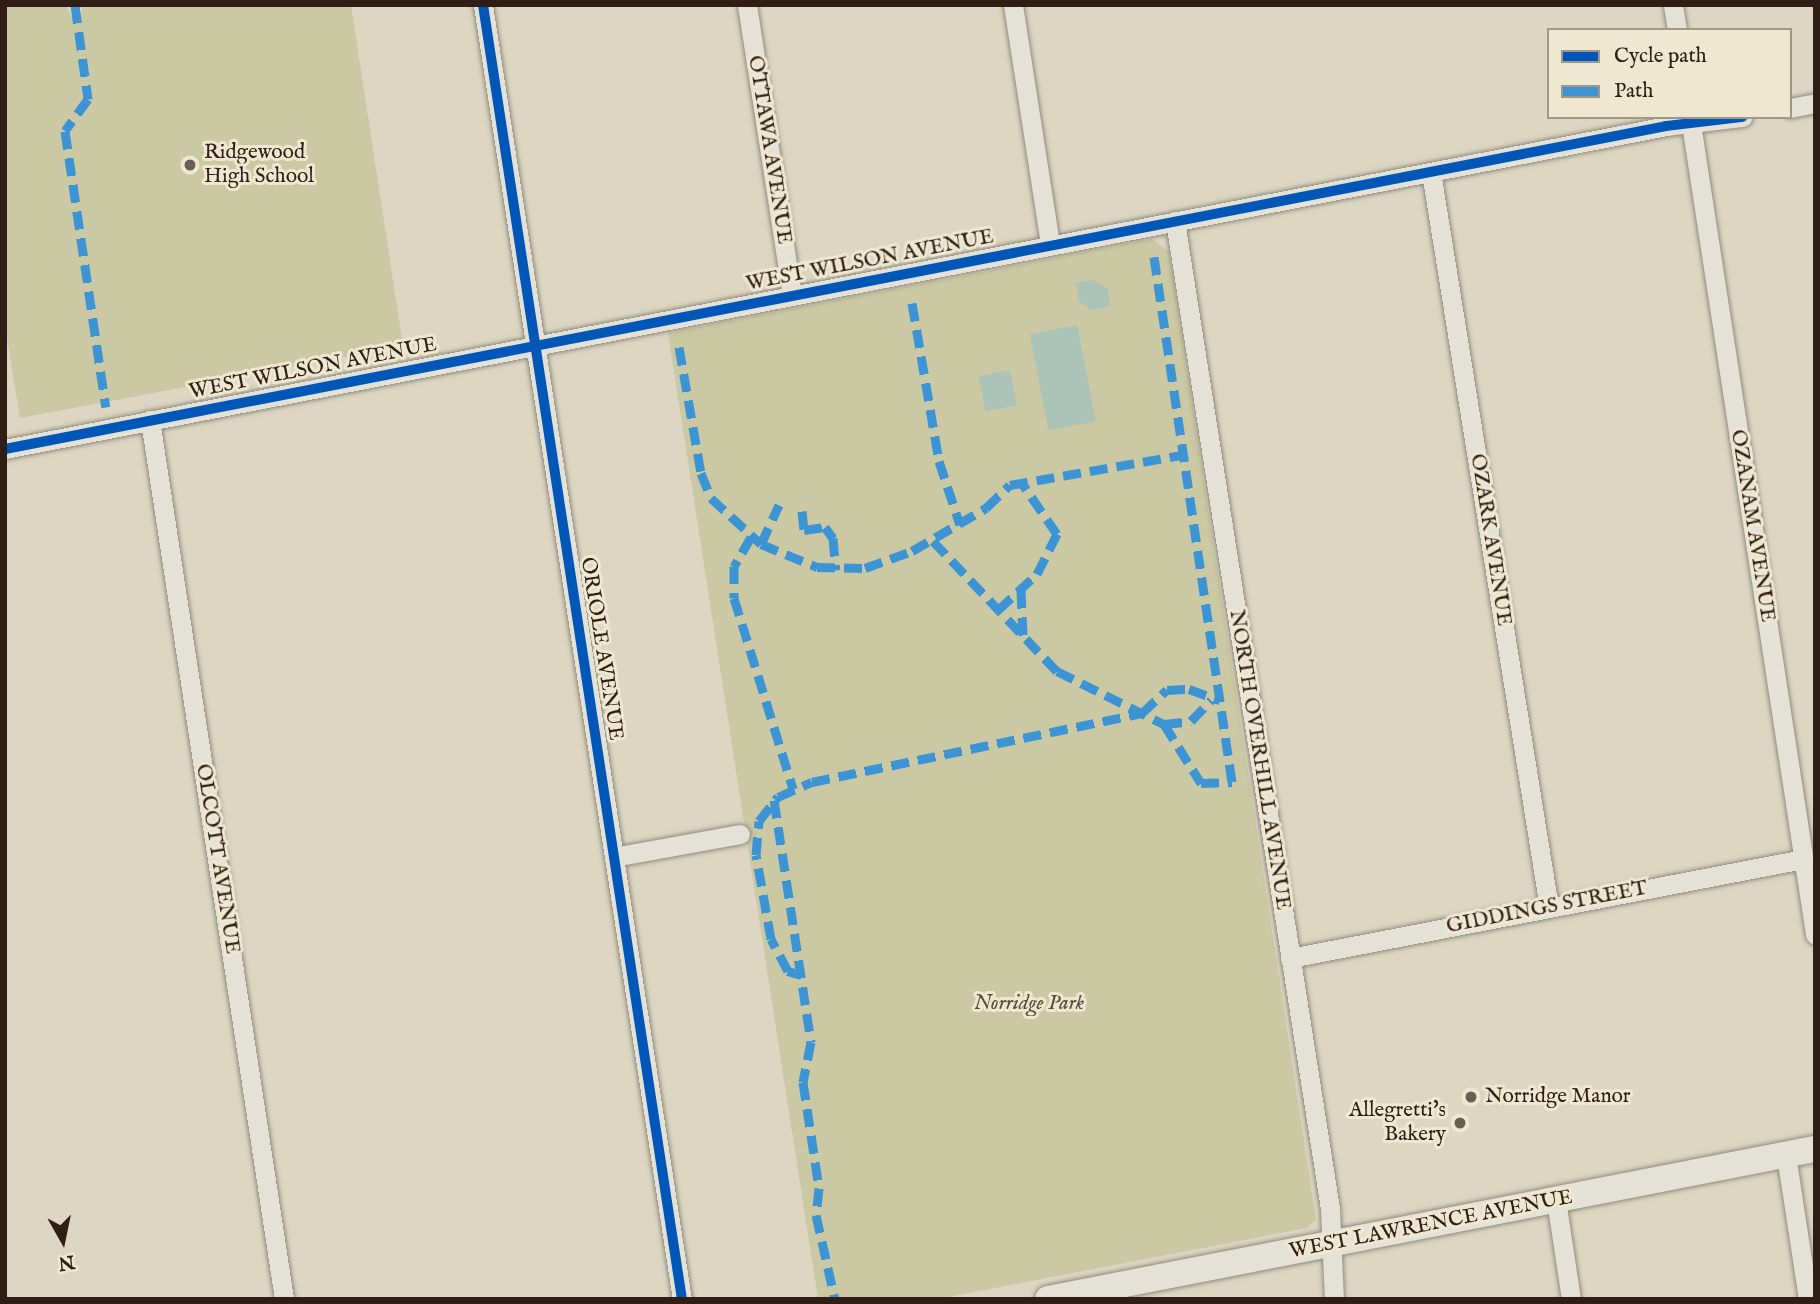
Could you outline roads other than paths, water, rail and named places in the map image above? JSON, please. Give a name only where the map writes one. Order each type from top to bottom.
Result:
[{"type":"main road","name":"WEST LAWRENCE AVENUE","points":[[1048,1299],[1815,1149]]},
{"type":"street","name":"ORIOLE AVENUE","points":[[483,5],[682,1299]]},
{"type":"street","name":"OTTAWA AVENUE","points":[[747,5],[792,295]]},
{"type":"street","points":[[1013,5],[1050,246]]},
{"type":"street","points":[[1673,5],[1677,28]]},
{"type":"street","points":[[1792,108],[1815,103]]},
{"type":"street","name":"WEST WILSON AVENUE","points":[[5,449],[1691,121],[1716,119]]},
{"type":"street","name":"OZANAM AVENUE","points":[[1691,121],[1815,934]]},
{"type":"street","name":"OZARK AVENUE","points":[[1431,172],[1549,908]]},
{"type":"street","name":"NORTH OVERHILL AVENUE","points":[[1175,221],[1290,958],[1331,1244],[1334,1299]]},
{"type":"street","name":"OLCOTT AVENUE","points":[[150,420],[284,1299]]},
{"type":"street","points":[[614,857],[740,834]]},
{"type":"street","name":"GIDDINGS STREET","points":[[1290,958],[1803,859]]},
{"type":"street","points":[[1786,1155],[1808,1299]]},
{"type":"street","points":[[1556,1200],[1571,1299]]},
{"type":"place","name":"Ridgewood High School","points":[[190,165]]},
{"type":"place","name":"Norridge Manor","points":[[1471,1097]]},
{"type":"place","name":"Allegretti's Bakery","points":[[1460,1123]]},
{"type":"park label","name":"Norridge Park","points":[[1029,1004]]}]
